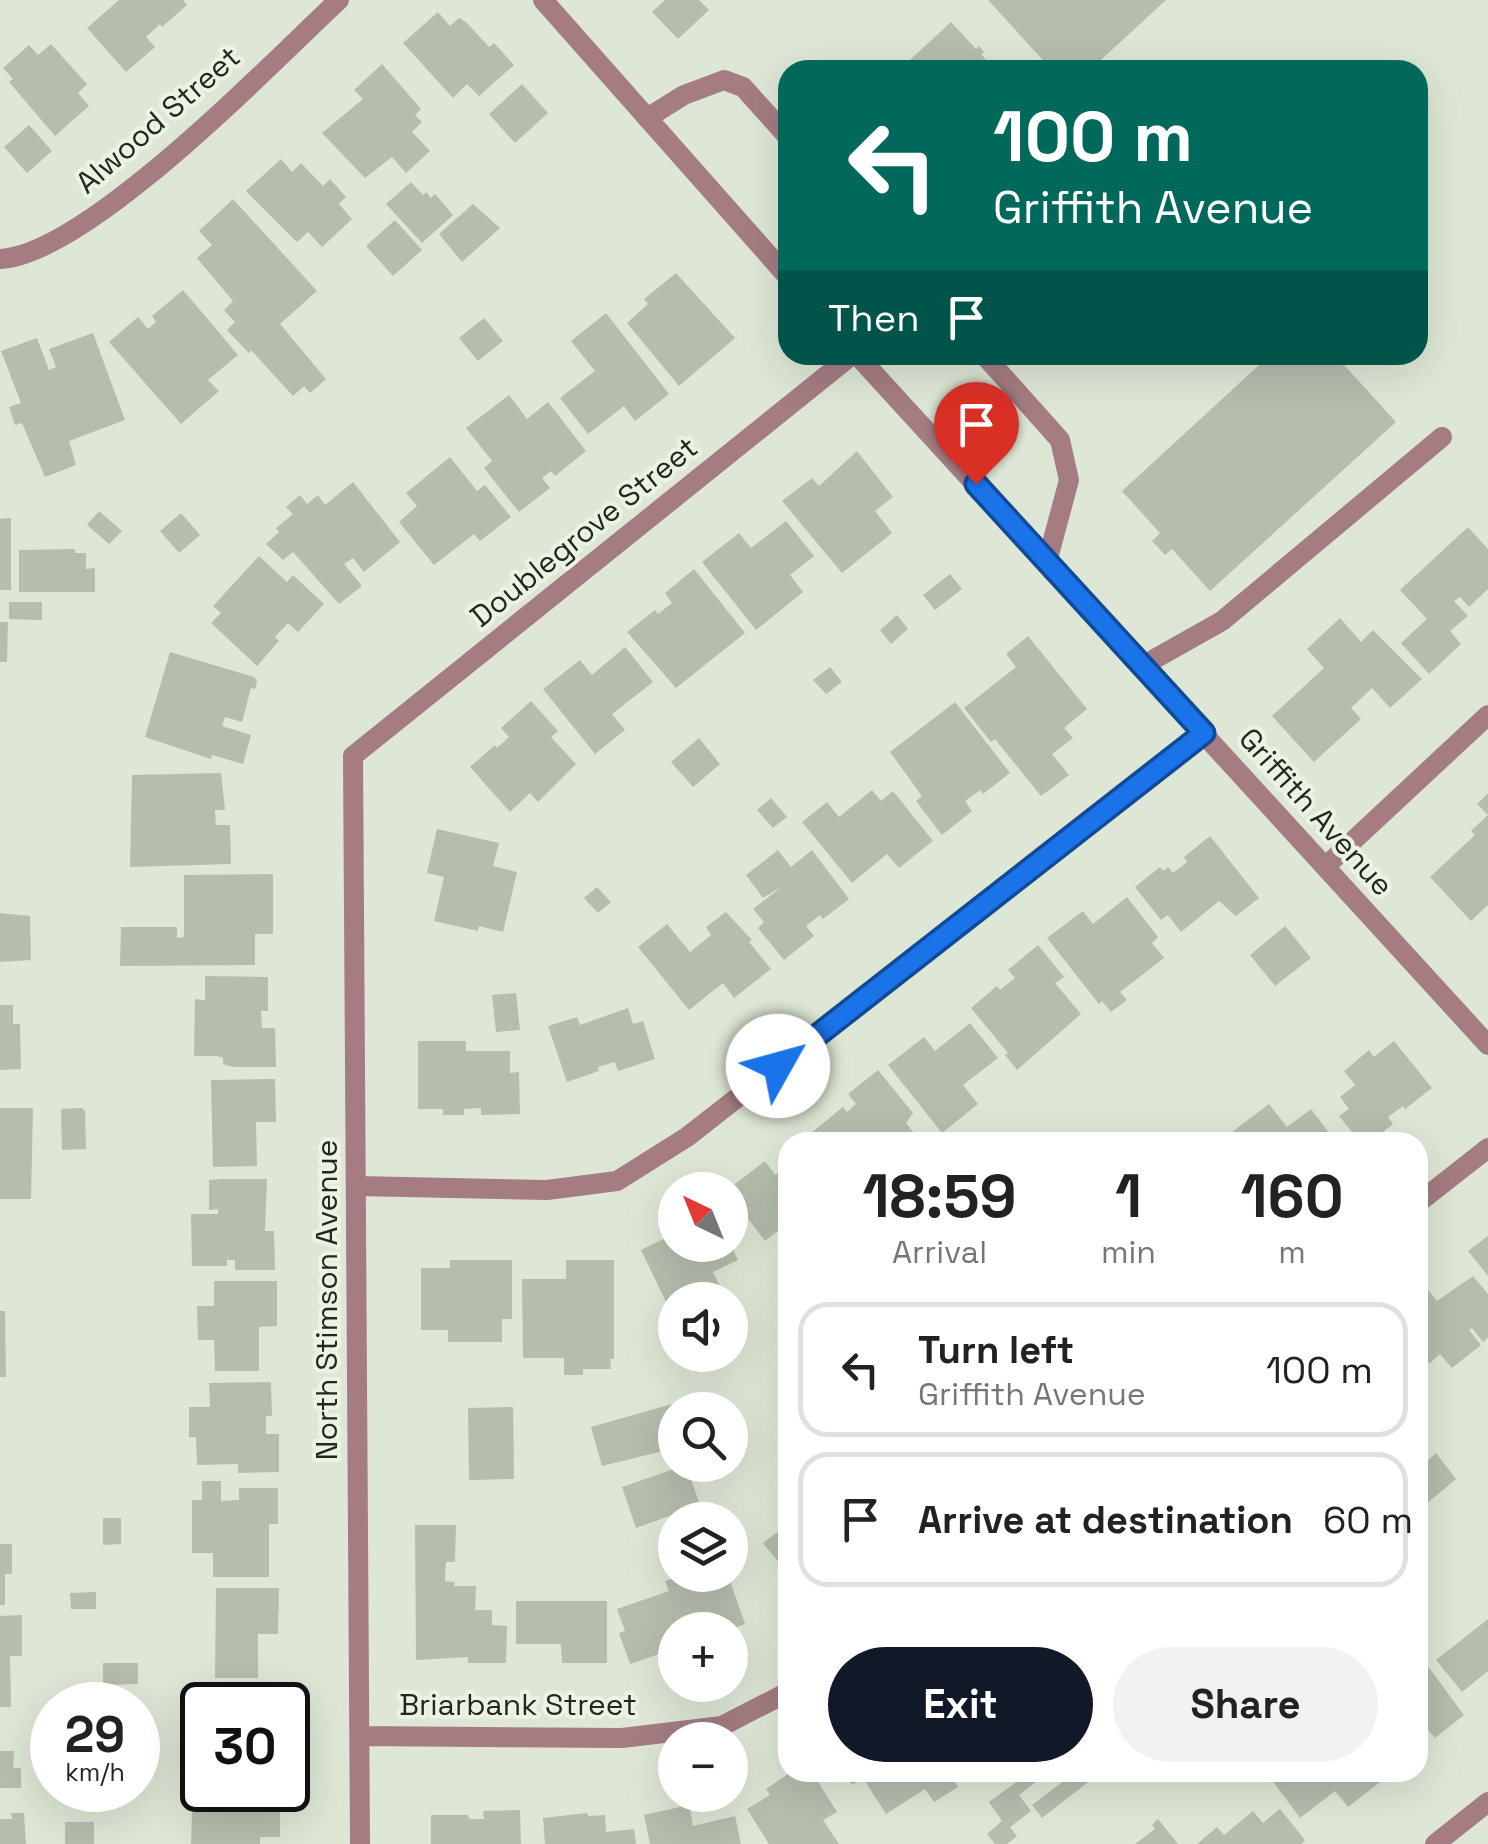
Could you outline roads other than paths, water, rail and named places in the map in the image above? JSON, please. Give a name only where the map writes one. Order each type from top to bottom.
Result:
[{"type":"street","name":"Alwood Street","points":[[0,259],[17,258],[80,226],[138,185],[339,0]]},
{"type":"street","points":[[543,0],[778,266]]},
{"type":"street","points":[[647,118],[684,95],[724,80],[742,87],[778,126]]},
{"type":"street","name":"Doublegrove Street","points":[[353,756],[842,365]]},
{"type":"street","name":"Griffith Avenue","points":[[863,365],[1488,1045]]},
{"type":"street","points":[[993,365],[1060,440],[1069,480],[1047,562]]},
{"type":"street","points":[[1142,666],[1222,621],[1442,437]]},
{"type":"street","points":[[1326,866],[1488,715]]},
{"type":"street","points":[[357,1186],[547,1190],[617,1181],[688,1137],[1204,733]]},
{"type":"street","name":"North Stimson Avenue","points":[[353,756],[360,1844]]},
{"type":"street","points":[[1428,1195],[1488,1148]]},
{"type":"street","name":"Briarbank Street","points":[[360,1736],[622,1738],[722,1726],[778,1697]]},
{"type":"street","points":[[1435,1844],[1488,1802]]}]
